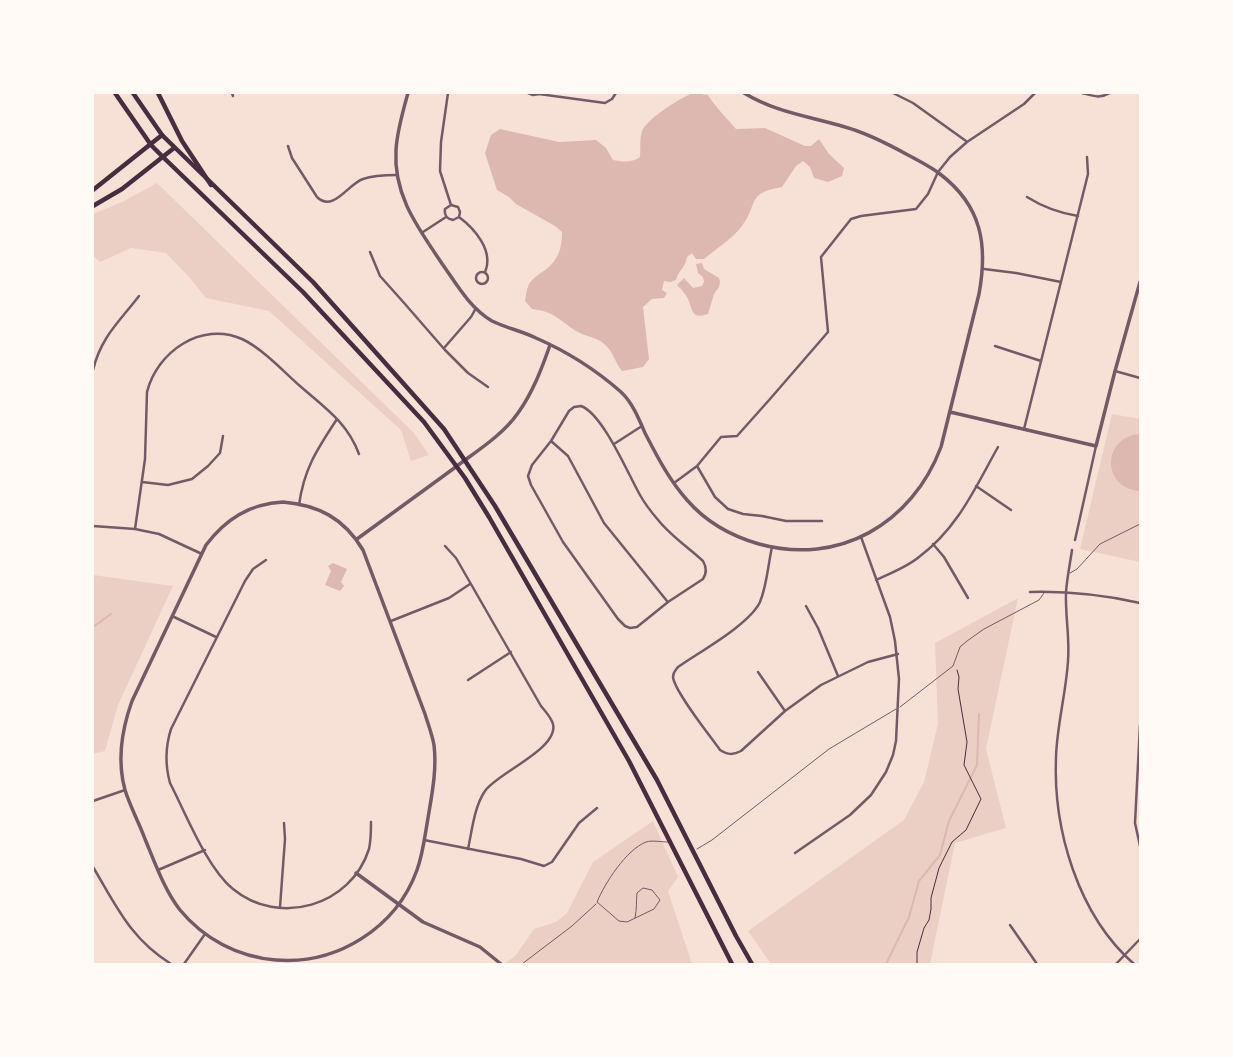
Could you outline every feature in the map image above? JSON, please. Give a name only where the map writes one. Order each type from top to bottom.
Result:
[{"type":"main road","points":[[115,93],[151,145],[303,292],[424,422],[456,466],[489,517],[629,761],[732,964]]},
{"type":"main road","points":[[133,93],[174,148],[313,282],[444,429],[495,506],[657,780],[752,964]]},
{"type":"main road","points":[[158,93],[182,141],[211,185]]},
{"type":"main road","points":[[93,190],[162,135]]},
{"type":"main road","points":[[93,205],[122,189],[174,148]]},
{"type":"street","points":[[408,93],[397,141],[396,158],[397,175],[405,205],[462,293],[492,321],[579,359],[609,382],[626,398],[674,483],[687,501],[707,520],[747,540],[772,547],[813,550],[861,537],[891,519],[922,485],[937,457],[950,412],[979,294],[984,269],[983,248],[978,223],[967,204],[955,186],[938,172],[887,143],[860,132],[782,111],[758,102],[744,93]]},
{"type":"street","points":[[448,93],[440,171],[451,205]]},
{"type":"street","points":[[528,93],[605,103],[612,99],[615,93]]},
{"type":"street","points":[[893,93],[913,103],[967,142]]},
{"type":"street","points":[[674,483],[697,466],[721,437],[737,436],[828,332],[821,257],[851,219],[916,209],[929,194],[938,172],[950,157],[967,142],[1024,104],[1035,93]]},
{"type":"street","points":[[1082,93],[1098,97],[1111,93]]},
{"type":"street","points":[[288,146],[292,158],[317,197],[326,203],[360,180],[397,175]]},
{"type":"street","points":[[1024,429],[1088,174],[1087,157]]},
{"type":"street","points":[[1027,197],[1060,213],[1078,216]]},
{"type":"street","points":[[446,217],[445,209],[451,205],[458,207],[459,216]]},
{"type":"street","points":[[446,217],[453,220],[459,216]]},
{"type":"street","points":[[459,216],[485,246],[489,263],[485,272]]},
{"type":"street","points":[[422,233],[446,217]]},
{"type":"street","points":[[370,252],[380,276],[468,373],[488,387]]},
{"type":"street","points":[[984,269],[1060,282]]},
{"type":"street","points":[[1075,540],[1096,446],[1140,282]]},
{"type":"street","points":[[93,370],[108,334],[139,296]]},
{"type":"street","points":[[444,348],[476,308]]},
{"type":"street","points":[[135,528],[145,458],[149,384],[155,370],[169,353],[196,338],[220,335],[243,340],[258,350],[338,419],[352,437],[359,454]]},
{"type":"street","points":[[357,539],[496,437],[518,413],[533,388],[550,345]]},
{"type":"street","points":[[995,346],[1041,361]]},
{"type":"street","points":[[1115,371],[1140,378]]},
{"type":"street","points":[[574,407],[587,409],[614,444],[641,498],[662,525],[706,566],[703,579],[636,627],[630,628],[618,619],[563,542],[528,476],[574,407]]},
{"type":"street","points":[[950,412],[1096,446]]},
{"type":"street","points":[[299,505],[314,454],[338,419]]},
{"type":"street","points":[[614,444],[642,426]]},
{"type":"street","points":[[142,482],[168,485],[192,479],[220,453],[223,436]]},
{"type":"street","points":[[551,441],[568,456],[608,528],[668,602]]},
{"type":"street","points":[[876,580],[920,557],[957,519],[998,447]]},
{"type":"street","points":[[697,466],[715,496],[728,509],[786,521],[822,521]]},
{"type":"street","points":[[976,486],[1011,510]]},
{"type":"street","points":[[282,502],[314,508],[332,517],[357,539],[391,621],[433,742],[433,786],[417,869],[399,904],[378,927],[361,940],[312,958],[290,961],[256,957],[224,946],[205,934],[179,908],[158,870],[125,790],[121,749],[126,719],[206,545],[220,528],[241,512],[282,502]]},
{"type":"street","points":[[93,526],[135,528],[159,534],[202,554]]},
{"type":"street","points":[[794,853],[857,809],[877,788],[886,772],[897,732],[898,654],[890,617],[861,537]]},
{"type":"street","points":[[933,544],[944,557],[968,598]]},
{"type":"street","points":[[445,546],[456,558],[541,706],[552,720],[554,728],[535,754],[491,783],[485,790],[477,809],[468,849]]},
{"type":"street","points":[[772,547],[763,593],[754,612],[678,667],[674,673],[674,680],[692,711],[720,750],[734,754],[741,751],[785,711],[815,689],[868,662],[898,654]]},
{"type":"street","points":[[1073,550],[1066,593],[1069,655],[1056,742],[1055,786],[1067,851],[1081,892],[1102,929],[1135,964]]},
{"type":"street","points":[[266,560],[253,569],[244,581],[171,729],[166,755],[170,783],[212,865],[233,889],[256,902],[280,907],[299,908],[324,901],[344,887],[356,873],[368,850],[371,822]]},
{"type":"street","points":[[391,621],[449,598],[471,584]]},
{"type":"street","points":[[1030,592],[1110,596],[1140,603]]},
{"type":"street","points":[[806,607],[818,628],[838,677]]},
{"type":"street","points":[[172,616],[216,637]]},
{"type":"street","points":[[468,680],[511,652]]},
{"type":"street","points":[[758,672],[785,711]]},
{"type":"street","points":[[1140,725],[1135,823],[1140,846]]},
{"type":"street","points":[[93,801],[125,790]]},
{"type":"street","points":[[424,840],[544,866],[552,862],[579,823],[597,808]]},
{"type":"street","points":[[280,907],[284,823]]},
{"type":"street","points":[[158,870],[205,850]]},
{"type":"street","points":[[93,867],[135,935],[171,964]]},
{"type":"street","points":[[356,873],[422,922],[480,947],[501,964]]},
{"type":"street","points":[[1010,925],[1037,964]]},
{"type":"street","points":[[184,964],[205,934]]},
{"type":"street","points":[[1116,964],[1140,939]]},
{"type":"street","points":[[312,958],[313,964]]},
{"type":"lane","points":[[1068,574],[1077,569],[1100,544],[1140,524]]},
{"type":"lane","points":[[693,852],[829,749],[897,709],[953,666],[960,647],[967,641],[1039,600],[1045,591]]},
{"type":"lane","points":[[522,964],[572,926],[597,902],[628,854],[648,841],[670,842]]},
{"type":"lane","points":[[597,902],[619,921],[627,922],[654,909],[658,904],[660,900],[652,890],[643,888],[636,893],[638,909],[635,918]]},
{"type":"path","points":[[917,964],[917,952],[929,920],[931,898],[939,868],[952,842],[966,830],[981,799],[964,765],[967,742],[955,660]]},
{"type":"shaded area","points":[[693,93],[708,95],[736,129],[765,128],[805,146],[811,146],[819,139],[829,154],[844,168],[842,176],[828,182],[814,178],[810,167],[803,161],[796,166],[782,187],[758,196],[742,226],[729,240],[704,259],[696,259],[692,253],[687,257],[676,280],[664,281],[662,290],[667,293],[664,298],[652,299],[643,307],[649,359],[643,367],[622,371],[601,341],[582,334],[548,313],[532,309],[525,301],[529,284],[557,257],[562,232],[497,190],[485,153],[491,135],[500,129],[559,142],[596,140],[606,148],[613,160],[633,160],[640,157],[641,135],[647,124],[666,108]]},
{"type":"shaded area","points":[[157,183],[414,433],[429,455],[411,461],[401,430],[269,311],[206,298],[166,253],[131,248],[100,262],[93,256],[93,214]]},
{"type":"shaded area","points":[[702,263],[704,269],[719,278],[720,282],[708,314],[698,316],[677,285],[684,278],[693,288],[702,286],[703,277],[698,273],[696,264]]},
{"type":"shaded area","points":[[1112,414],[1140,419],[1140,562],[1080,549]]},
{"type":"shaded area","points":[[1140,434],[1140,491],[1127,488],[1118,482],[1111,463],[1118,444],[1127,437]]},
{"type":"shaded area","points":[[333,563],[347,569],[341,582],[344,586],[340,591],[325,585],[331,571],[328,566]]},
{"type":"shaded area","points":[[93,575],[173,586],[118,705],[105,751],[93,754]]},
{"type":"shaded area","points":[[1018,598],[986,749],[1006,828],[955,843],[930,964],[771,964],[748,931],[904,820],[924,782],[938,724],[935,643]]},
{"type":"shaded area","points":[[653,821],[678,877],[668,891],[692,964],[504,964],[516,955],[534,929],[556,922],[567,913],[593,862]]},
{"type":"waterway","points":[[93,627],[111,614]]},
{"type":"waterway","points":[[886,964],[909,917],[919,881],[940,855],[949,821],[977,765],[979,714]]}]
